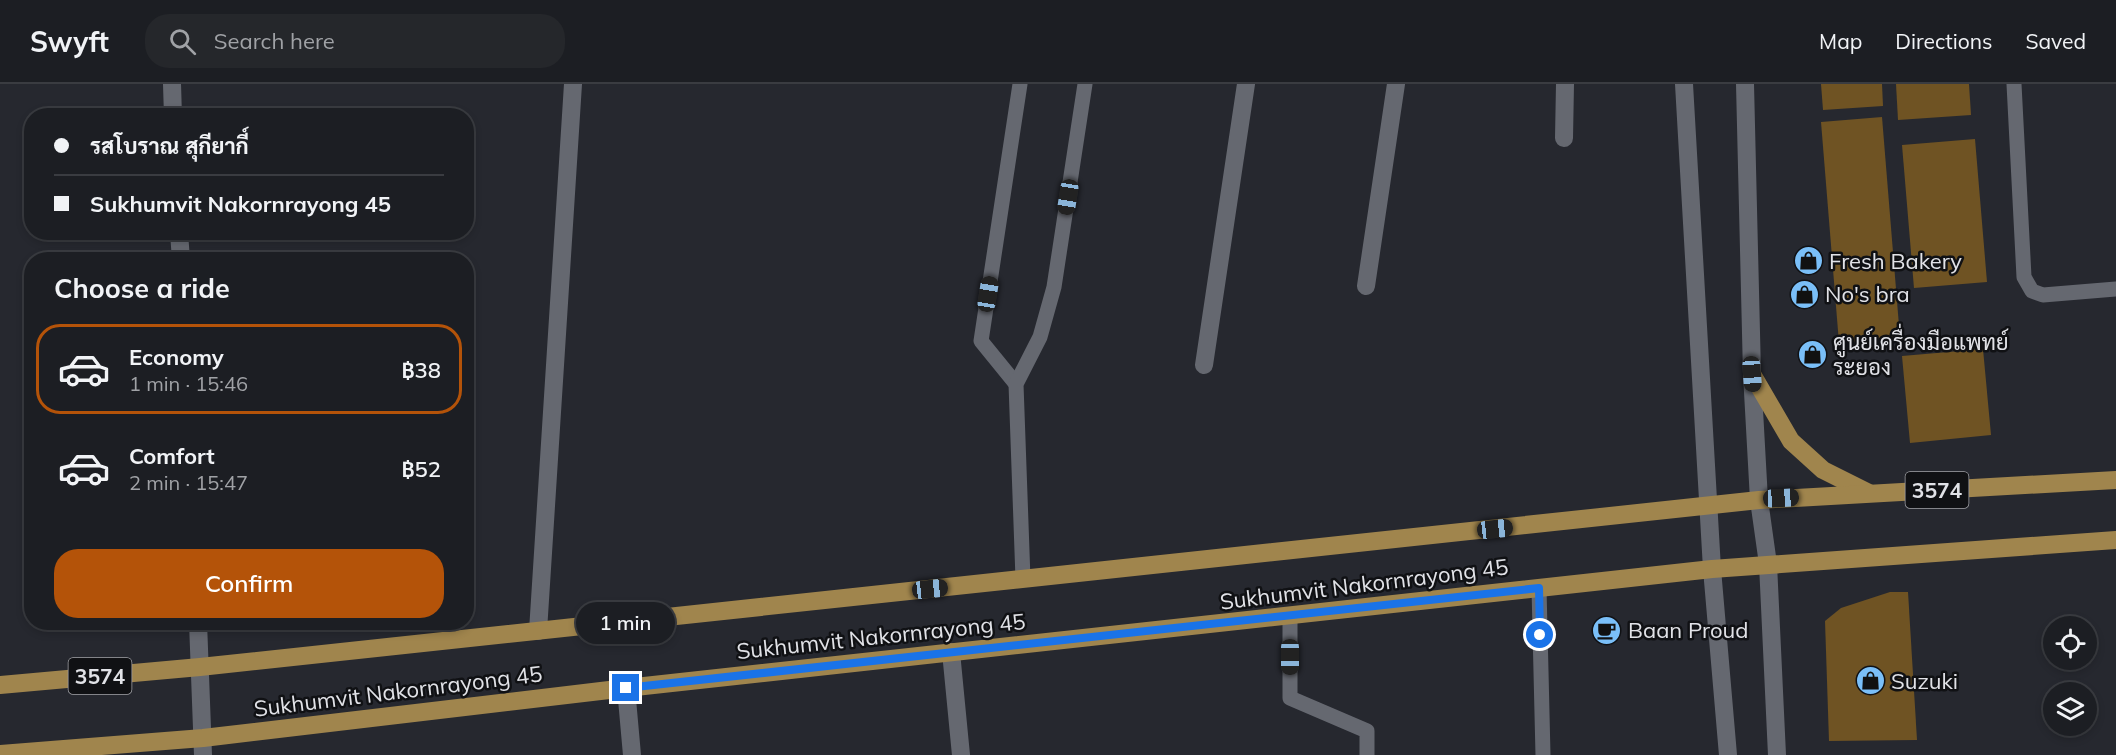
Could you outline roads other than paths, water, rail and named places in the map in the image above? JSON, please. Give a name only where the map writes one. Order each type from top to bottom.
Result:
[{"type":"main road","points":[[1752,374],[1791,441],[1823,470],[1871,494]]},
{"type":"main road","name":"3574","points":[[1759,500],[2116,480]]},
{"type":"main road","name":"Sukhumvit Nakornrayong 45","points":[[0,685],[200,667],[1759,500]]},
{"type":"main road","name":"Sukhumvit Nakornrayong 45","points":[[0,754],[203,746],[626,688],[1712,569],[2116,540]]},
{"type":"street","points":[[172,84],[173,108]]},
{"type":"street","points":[[538,631],[573,84]]},
{"type":"street","points":[[1204,365],[1246,84]]},
{"type":"street","points":[[1366,286],[1395,84]]},
{"type":"street","points":[[1564,138],[1565,84]]},
{"type":"street","points":[[1684,84],[1712,569],[1728,755]]},
{"type":"street","points":[[1745,84],[1752,374],[1759,500],[1768,564],[1777,755]]},
{"type":"street","points":[[198,630],[203,746]]},
{"type":"street","points":[[951,652],[961,755]]},
{"type":"street","points":[[626,688],[632,755]]},
{"type":"lane","points":[[1016,384],[981,340],[1020,84]]},
{"type":"lane","points":[[1023,579],[1016,384],[1040,337],[1054,287],[1085,84]]},
{"type":"lane","points":[[2014,84],[2024,277],[2032,291],[2043,295],[2116,289]]},
{"type":"lane","points":[[1539,588],[1543,755]]},
{"type":"lane","points":[[1290,617],[1290,698],[1367,731],[1367,755]]},
{"type":"place","name":"Fresh Bakery","points":[[1808,261]]},
{"type":"place","name":"No's bra","points":[[1804,294]]},
{"type":"place","name":"ศูนย์เครื่องมือแพทย์ ระยอง","points":[[1812,355]]},
{"type":"place","name":"Baan Proud","points":[[1607,630]]},
{"type":"place","name":"Suzuki","points":[[1870,681]]}]
